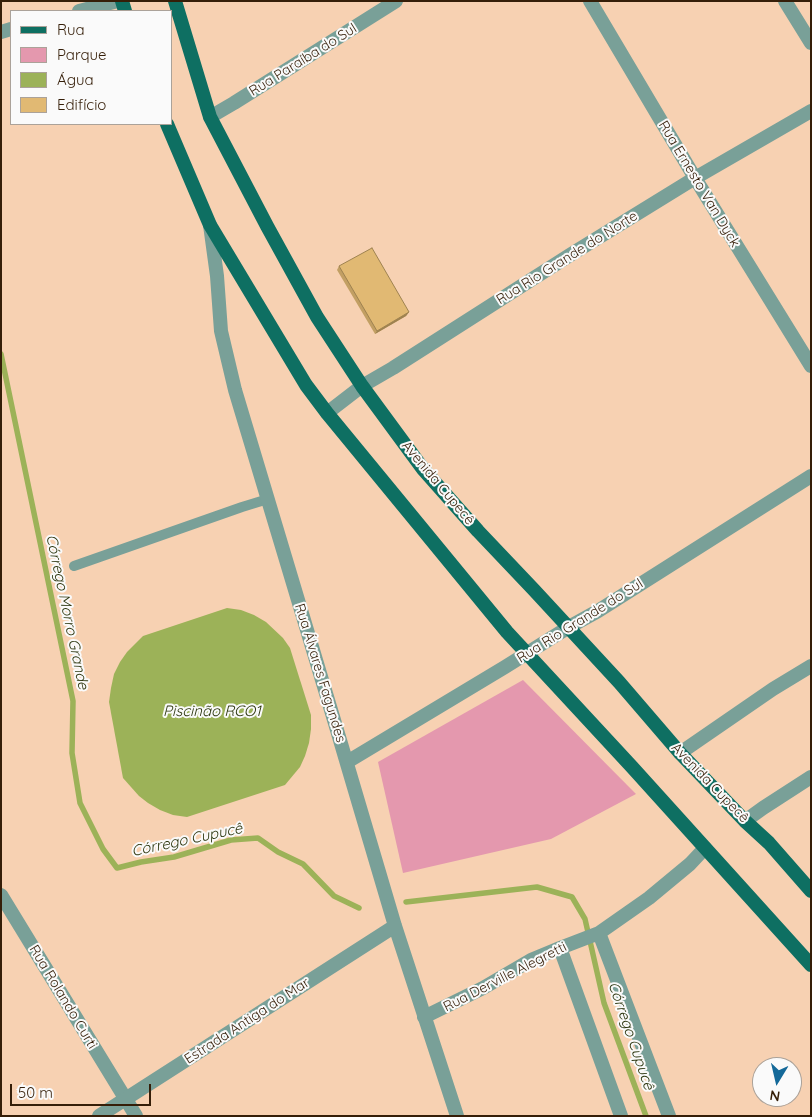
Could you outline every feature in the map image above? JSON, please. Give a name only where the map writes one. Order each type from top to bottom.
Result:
[{"type":"main road","name":"Avenida Cupecê","points":[[175,1],[210,117],[317,317],[362,386],[422,469],[619,682],[680,753],[769,843],[811,891]]},
{"type":"main road","points":[[167,125],[210,225],[306,385],[327,413],[526,654],[626,760],[811,965]]},
{"type":"street","points":[[83,10],[118,1]]},
{"type":"street","name":"Rua Ernesto Van Dyck","points":[[590,1],[695,178],[811,366]]},
{"type":"street","points":[[786,1],[811,44]]},
{"type":"street","name":"Rua Paraíba do Sul","points":[[210,117],[234,104],[392,2]]},
{"type":"street","name":"Rua Rio Grande do Norte","points":[[327,413],[362,386],[562,260],[695,178],[811,111]]},
{"type":"street","name":"Rua Álvares Fagundes","points":[[210,225],[217,276],[221,331],[235,390],[395,926],[457,1116]]},
{"type":"street","name":"Rua Rio Grande do Sul","points":[[347,762],[598,611],[811,476]]},
{"type":"street","points":[[680,753],[773,689],[811,666]]},
{"type":"street","points":[[746,821],[811,778]]},
{"type":"street","name":"Rua Derville Alegretti","points":[[424,1017],[483,988],[531,960],[597,934],[649,898],[690,864],[705,848]]},
{"type":"street","name":"Rua Rolando Curti","points":[[1,895],[136,1116]]},
{"type":"street","name":"Estrada Antiga do Mar","points":[[99,1116],[395,926]]},
{"type":"street","points":[[597,934],[669,1116]]},
{"type":"street","points":[[562,947],[621,1116]]},
{"type":"lane","points":[[74,566],[268,499]]},
{"type":"green space","points":[[523,680],[636,794],[551,839],[403,873],[378,762]]},
{"type":"water","name":"Piscinão RCO1","points":[[227,608],[241,610],[266,622],[283,638],[290,648],[311,715],[309,743],[300,767],[285,785],[187,817],[173,815],[148,803],[123,778],[109,702],[114,674],[127,652],[143,636]]},
{"type":"building","points":[[372,248],[409,312],[377,331],[339,266]]},
{"type":"waterway","name":"Córrego Morro Grande","points":[[1,354],[73,701],[72,753],[80,803],[103,849],[117,868],[174,857],[231,840],[258,838],[278,852],[303,864],[334,896],[359,908]]},
{"type":"waterway","name":"Córrego Cupucê","points":[[406,902],[537,887],[572,897],[585,919],[604,1003],[646,1116]]}]
